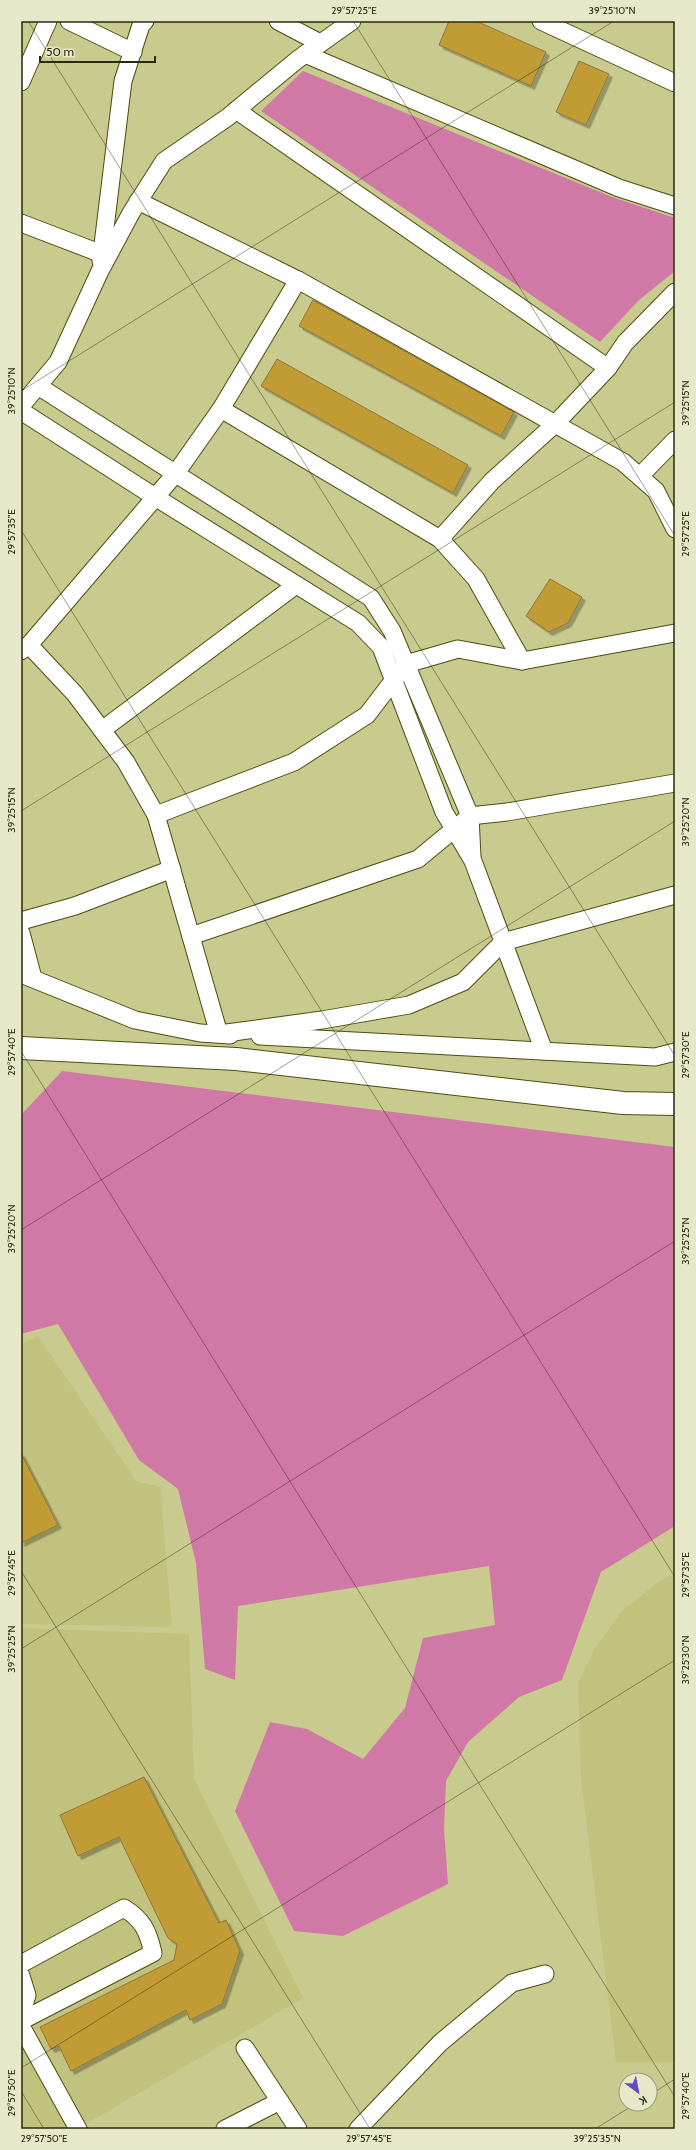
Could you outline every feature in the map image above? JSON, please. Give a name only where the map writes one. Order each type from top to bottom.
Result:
[{"type":"street","points":[[21,82],[48,21]]},
{"type":"street","points":[[69,21],[133,52]]},
{"type":"street","points":[[100,271],[116,126],[123,81],[141,25],[145,21]]},
{"type":"street","points":[[278,21],[320,43]]},
{"type":"street","points":[[26,398],[58,362],[100,271],[138,201],[164,161],[236,110],[305,54],[352,21]]},
{"type":"street","points":[[541,21],[675,82]]},
{"type":"street","points":[[305,54],[619,188],[675,206]]},
{"type":"street","points":[[236,110],[608,368]]},
{"type":"street","points":[[138,201],[298,280],[623,462],[656,491],[675,529]]},
{"type":"street","points":[[21,223],[102,254]]},
{"type":"street","points":[[219,1034],[156,815],[126,762],[76,694],[25,648],[176,473],[221,409],[298,280]]},
{"type":"street","points":[[440,539],[492,480],[555,424],[608,368],[625,343],[675,292]]},
{"type":"street","points":[[26,398],[176,473],[371,598],[392,631],[470,816],[473,861]]},
{"type":"street","points":[[26,398],[155,497],[358,623],[381,647],[444,812],[473,861],[544,1051]]},
{"type":"street","points":[[221,409],[440,539],[476,579],[522,661]]},
{"type":"street","points":[[640,476],[675,440]]},
{"type":"street","points":[[102,730],[296,585]]},
{"type":"street","points":[[156,815],[294,762],[367,715],[393,679],[406,664],[458,649],[522,661],[675,633]]},
{"type":"street","points":[[191,936],[418,859],[470,816],[675,783]]},
{"type":"street","points":[[21,921],[75,906],[172,868]]},
{"type":"street","points":[[219,1034],[322,1020],[409,1005],[463,982],[503,942],[675,895]]},
{"type":"street","points":[[21,933],[27,976],[135,1020],[200,1033],[655,1057],[675,1052]]},
{"type":"street","points":[[21,1048],[236,1059],[623,1103],[675,1104]]},
{"type":"street","points":[[21,1964],[124,1908],[138,1917],[150,1938],[153,1953],[21,2021]]},
{"type":"street","points":[[358,2129],[440,2043],[512,1983],[545,1974]]},
{"type":"street","points":[[21,1976],[26,1995],[21,2015]]},
{"type":"street","points":[[21,2026],[78,2129]]},
{"type":"street","points":[[21,2045],[66,2129]]},
{"type":"street","points":[[245,2048],[298,2129]]},
{"type":"street","points":[[225,2129],[280,2101]]},
{"type":"shaded area","points":[[303,71],[612,197],[675,218],[675,271],[639,300],[600,342],[261,111]]},
{"type":"shaded area","points":[[62,1071],[675,1147],[675,1526],[601,1572],[562,1680],[519,1697],[468,1742],[446,1781],[444,1829],[448,1884],[343,1936],[294,1931],[235,1811],[270,1722],[307,1729],[363,1759],[405,1708],[423,1638],[495,1625],[489,1566],[238,1606],[235,1680],[205,1669],[196,1563],[178,1489],[139,1460],[58,1324],[21,1334],[21,1115]]},
{"type":"shaded area","points":[[38,1336],[136,1481],[160,1487],[172,1627],[21,1624],[21,1344]]},
{"type":"shaded area","points":[[675,1573],[675,2062],[616,2062],[581,1778],[578,1682],[594,1650],[621,1612],[658,1582]]},
{"type":"shaded area","points":[[21,1628],[189,1634],[194,1779],[303,1998],[77,2129],[21,2129]]},
{"type":"building","points":[[449,21],[476,21],[546,52],[531,86],[439,45]]},
{"type":"building","points":[[579,61],[609,74],[586,125],[556,112]]},
{"type":"building","points":[[313,300],[514,412],[501,436],[299,326]]},
{"type":"building","points":[[277,359],[468,465],[453,493],[261,386]]},
{"type":"building","points":[[550,579],[582,597],[568,623],[549,632],[526,616]]},
{"type":"building","points":[[21,1453],[58,1525],[21,1543]]},
{"type":"building","points":[[144,1777],[219,1923],[226,1920],[240,1951],[222,2004],[190,2020],[186,2010],[71,2071],[59,2046],[51,2049],[40,2027],[174,1960],[177,1944],[168,1938],[119,1837],[78,1856],[60,1815]]}]
